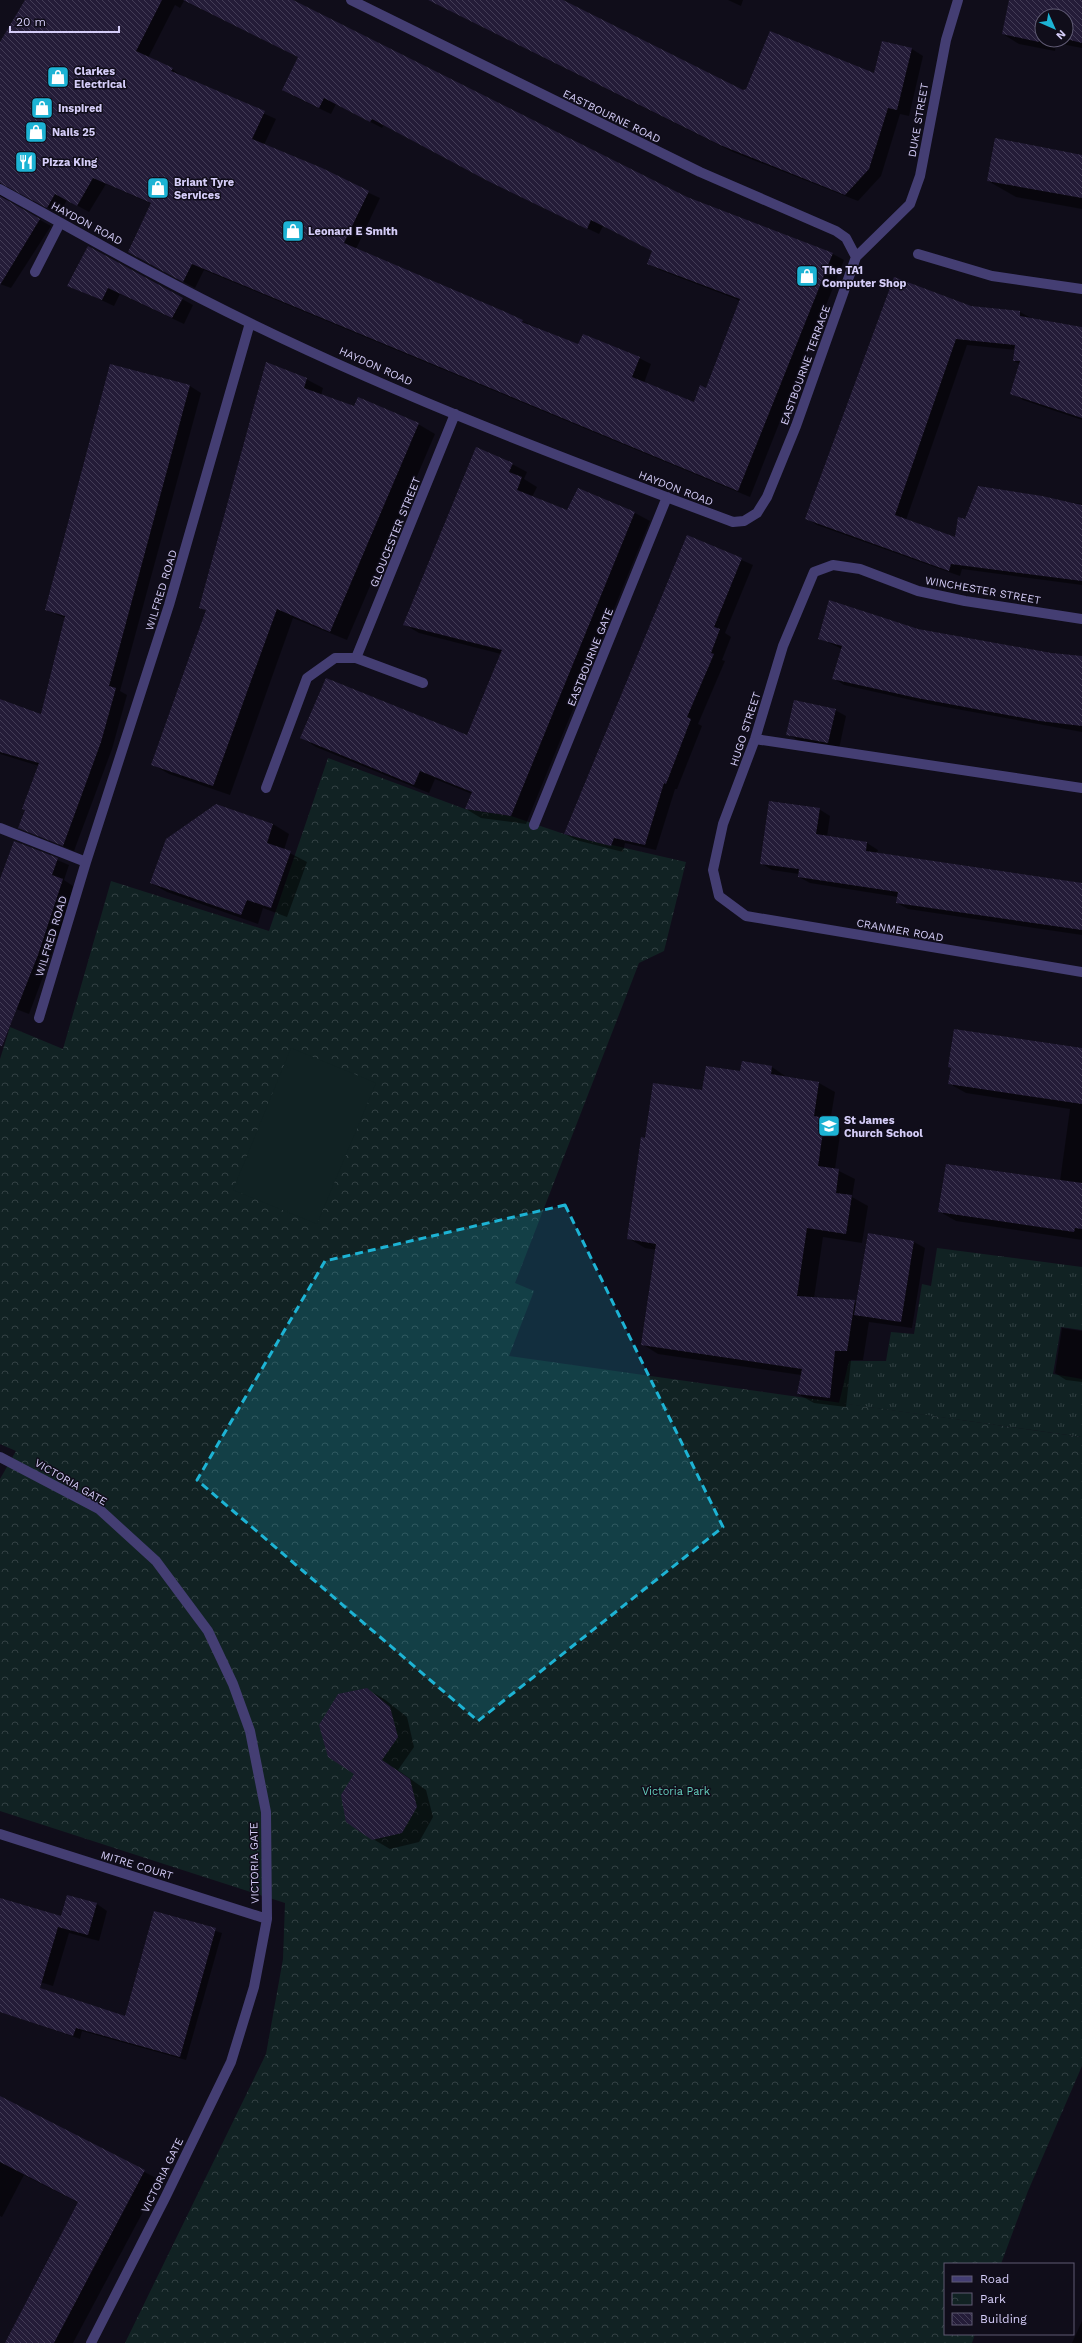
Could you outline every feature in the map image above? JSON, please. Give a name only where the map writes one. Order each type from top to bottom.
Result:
[{"type":"street","name":"EASTBOURNE ROAD","points":[[351,0],[700,172],[836,231],[846,238],[856,257]]},
{"type":"street","name":"DUKE STREET","points":[[883,233],[910,204],[920,176],[944,47],[958,0]]},
{"type":"street","name":"HAYDON ROAD","points":[[0,189],[60,223],[250,323],[455,414],[733,522],[744,521],[757,513]]},
{"type":"street","points":[[35,272],[60,223]]},
{"type":"street","name":"EASTBOURNE TERRACE","points":[[757,513],[767,497],[796,426],[856,257],[869,242],[883,233]]},
{"type":"street","points":[[918,254],[992,276],[1082,289]]},
{"type":"street","name":"WILFRED ROAD","points":[[39,1018],[86,862],[169,606],[250,323]]},
{"type":"street","name":"GLOUCESTER STREET","points":[[356,658],[455,414]]},
{"type":"street","name":"EASTBOURNE GATE","points":[[534,825],[667,497]]},
{"type":"street","name":"WINCHESTER STREET","points":[[814,572],[833,565],[860,569],[918,591],[965,601],[1082,619]]},
{"type":"street","name":"HUGO STREET","points":[[720,896],[713,870],[723,824],[755,739],[783,646],[814,572]]},
{"type":"street","points":[[266,788],[307,678],[335,658],[356,658],[423,683]]},
{"type":"street","points":[[755,739],[1082,788]]},
{"type":"street","points":[[0,828],[86,862]]},
{"type":"street","name":"CRANMER ROAD","points":[[720,896],[746,916],[1082,972]]},
{"type":"street","name":"VICTORIA GATE","points":[[0,1457],[98,1509],[156,1561],[208,1631],[233,1684],[250,1731],[266,1812],[267,1919],[254,1987],[231,2062],[92,2343]]},
{"type":"street","name":"MITRE COURT","points":[[0,1834],[267,1919]]},
{"type":"highlighted area","points":[[565,1205],[723,1527],[478,1721],[197,1480],[325,1261]]},
{"type":"green space","name":"Victoria Park","points":[[328,758],[465,809],[511,816],[564,834],[686,862],[664,951],[639,963],[515,1283],[534,1291],[509,1356],[1082,1437],[1082,2066],[1028,2191],[1001,2263],[944,2263],[944,2335],[975,2335],[972,2343],[125,2343],[266,2054],[283,1959],[285,1903],[0,1811],[0,1479],[16,1451],[0,1444],[0,1059],[10,1027],[63,1049],[111,881],[269,931]]},
{"type":"green space","points":[[291,1048],[376,1083],[317,1224],[233,1190]]},
{"type":"green space","points":[[937,1248],[1082,1267],[1082,1330],[1061,1327],[1053,1374],[1082,1379],[1082,1437],[839,1403],[849,1361],[886,1361],[891,1332],[914,1334],[922,1284],[931,1286]]},
{"type":"building","points":[[25,0],[162,0],[136,51],[173,68],[171,71],[265,111],[252,139],[322,168],[369,191],[344,243],[501,310],[523,320],[522,322],[578,344],[583,334],[640,357],[632,377],[694,402],[700,385],[706,388],[740,299],[647,264],[652,251],[591,220],[587,229],[488,181],[372,119],[370,122],[324,98],[319,108],[282,90],[298,57],[183,0],[293,0],[687,197],[833,253],[738,491],[192,264],[183,282],[128,252],[151,203],[93,178],[77,206],[55,194],[47,208],[0,183],[0,42]]},
{"type":"building","points":[[428,0],[563,0],[743,90],[746,89],[770,31],[874,73],[882,41],[912,48],[897,110],[888,108],[869,169],[845,195],[720,145]]},
{"type":"building","points":[[1009,0],[1082,0],[1082,43],[1074,41],[1074,8],[1034,8],[1034,41],[1002,34]]},
{"type":"building","points":[[995,138],[1082,155],[1082,198],[987,181]]},
{"type":"building","points":[[0,196],[40,219],[0,285]]},
{"type":"building","points":[[88,246],[183,298],[172,318],[108,288],[102,300],[67,286]]},
{"type":"building","points":[[894,277],[971,306],[1020,311],[1020,316],[1082,327],[1082,418],[1010,394],[1020,361],[1013,361],[1015,345],[956,339],[895,515],[955,537],[958,517],[965,519],[978,486],[1042,496],[1082,505],[1082,581],[951,564],[949,571],[805,519]]},
{"type":"building","points":[[266,362],[307,378],[304,388],[354,406],[358,397],[419,423],[330,632],[277,609],[213,786],[151,765],[206,610],[199,608]]},
{"type":"building","points":[[110,364],[190,385],[109,686],[116,688],[101,742],[63,846],[18,828],[25,810],[22,809],[39,763],[0,752],[0,699],[41,714],[65,616],[45,610]]},
{"type":"building","points":[[476,447],[513,463],[509,472],[522,477],[517,490],[567,510],[578,488],[635,512],[511,816],[465,809],[472,792],[420,771],[414,785],[300,738],[326,678],[467,735],[502,650],[403,625]]},
{"type":"building","points":[[687,535],[742,558],[714,627],[720,629],[711,653],[714,654],[687,717],[691,719],[666,784],[664,783],[645,845],[614,838],[611,846],[564,834]]},
{"type":"building","points":[[829,600],[918,629],[1052,653],[1082,656],[1082,726],[1040,721],[917,698],[832,679],[842,646],[818,639]]},
{"type":"building","points":[[794,700],[836,709],[828,743],[786,735]]},
{"type":"building","points":[[769,801],[820,808],[816,834],[867,842],[866,851],[1082,883],[1082,930],[896,903],[898,892],[798,877],[799,869],[760,864]]},
{"type":"building","points":[[216,804],[273,824],[267,843],[291,851],[271,908],[247,900],[241,915],[150,883],[166,839]]},
{"type":"building","points":[[14,841],[58,858],[52,875],[63,879],[38,955],[2,1046],[0,1046],[0,879]]},
{"type":"building","points":[[954,1029],[1082,1048],[1082,1104],[948,1084],[951,1068],[948,1067]]},
{"type":"building","points":[[742,1061],[772,1066],[771,1074],[819,1082],[814,1116],[825,1118],[818,1166],[839,1169],[836,1193],[852,1195],[846,1234],[807,1228],[797,1296],[855,1300],[847,1351],[835,1351],[830,1398],[797,1394],[802,1369],[641,1345],[656,1244],[627,1239],[641,1137],[645,1138],[653,1083],[702,1090],[706,1066],[740,1071]]},
{"type":"building","points":[[946,1164],[1082,1183],[1082,1229],[1075,1228],[1074,1232],[938,1212]]},
{"type":"building","points":[[868,1233],[914,1241],[901,1322],[854,1315]]},
{"type":"building","points":[[367,1688],[390,1707],[398,1737],[382,1760],[410,1779],[417,1807],[402,1833],[372,1840],[346,1822],[341,1795],[354,1774],[328,1757],[319,1725],[338,1694]]},
{"type":"building","points":[[67,1895],[97,1903],[88,1935],[58,1927],[40,1988],[125,2016],[154,1911],[216,1928],[180,2057],[76,2028],[73,2036],[0,2012],[0,1898],[61,1916]]},
{"type":"building","points":[[0,2096],[145,2170],[54,2343],[5,2343],[78,2202],[0,2162]]},
{"type":"place","name":"Clarkes Electrical","points":[[58,77]]},
{"type":"place","name":"Inspired","points":[[42,108]]},
{"type":"place","name":"Nails 25","points":[[36,132]]},
{"type":"place","name":"Pizza King","points":[[26,162]]},
{"type":"place","name":"Briant Tyre Services","points":[[158,188]]},
{"type":"place","name":"Leonard E Smith","points":[[293,231]]},
{"type":"place","name":"The TA1 Computer Shop","points":[[807,276]]},
{"type":"place","name":"St James Church School","points":[[829,1126]]}]
